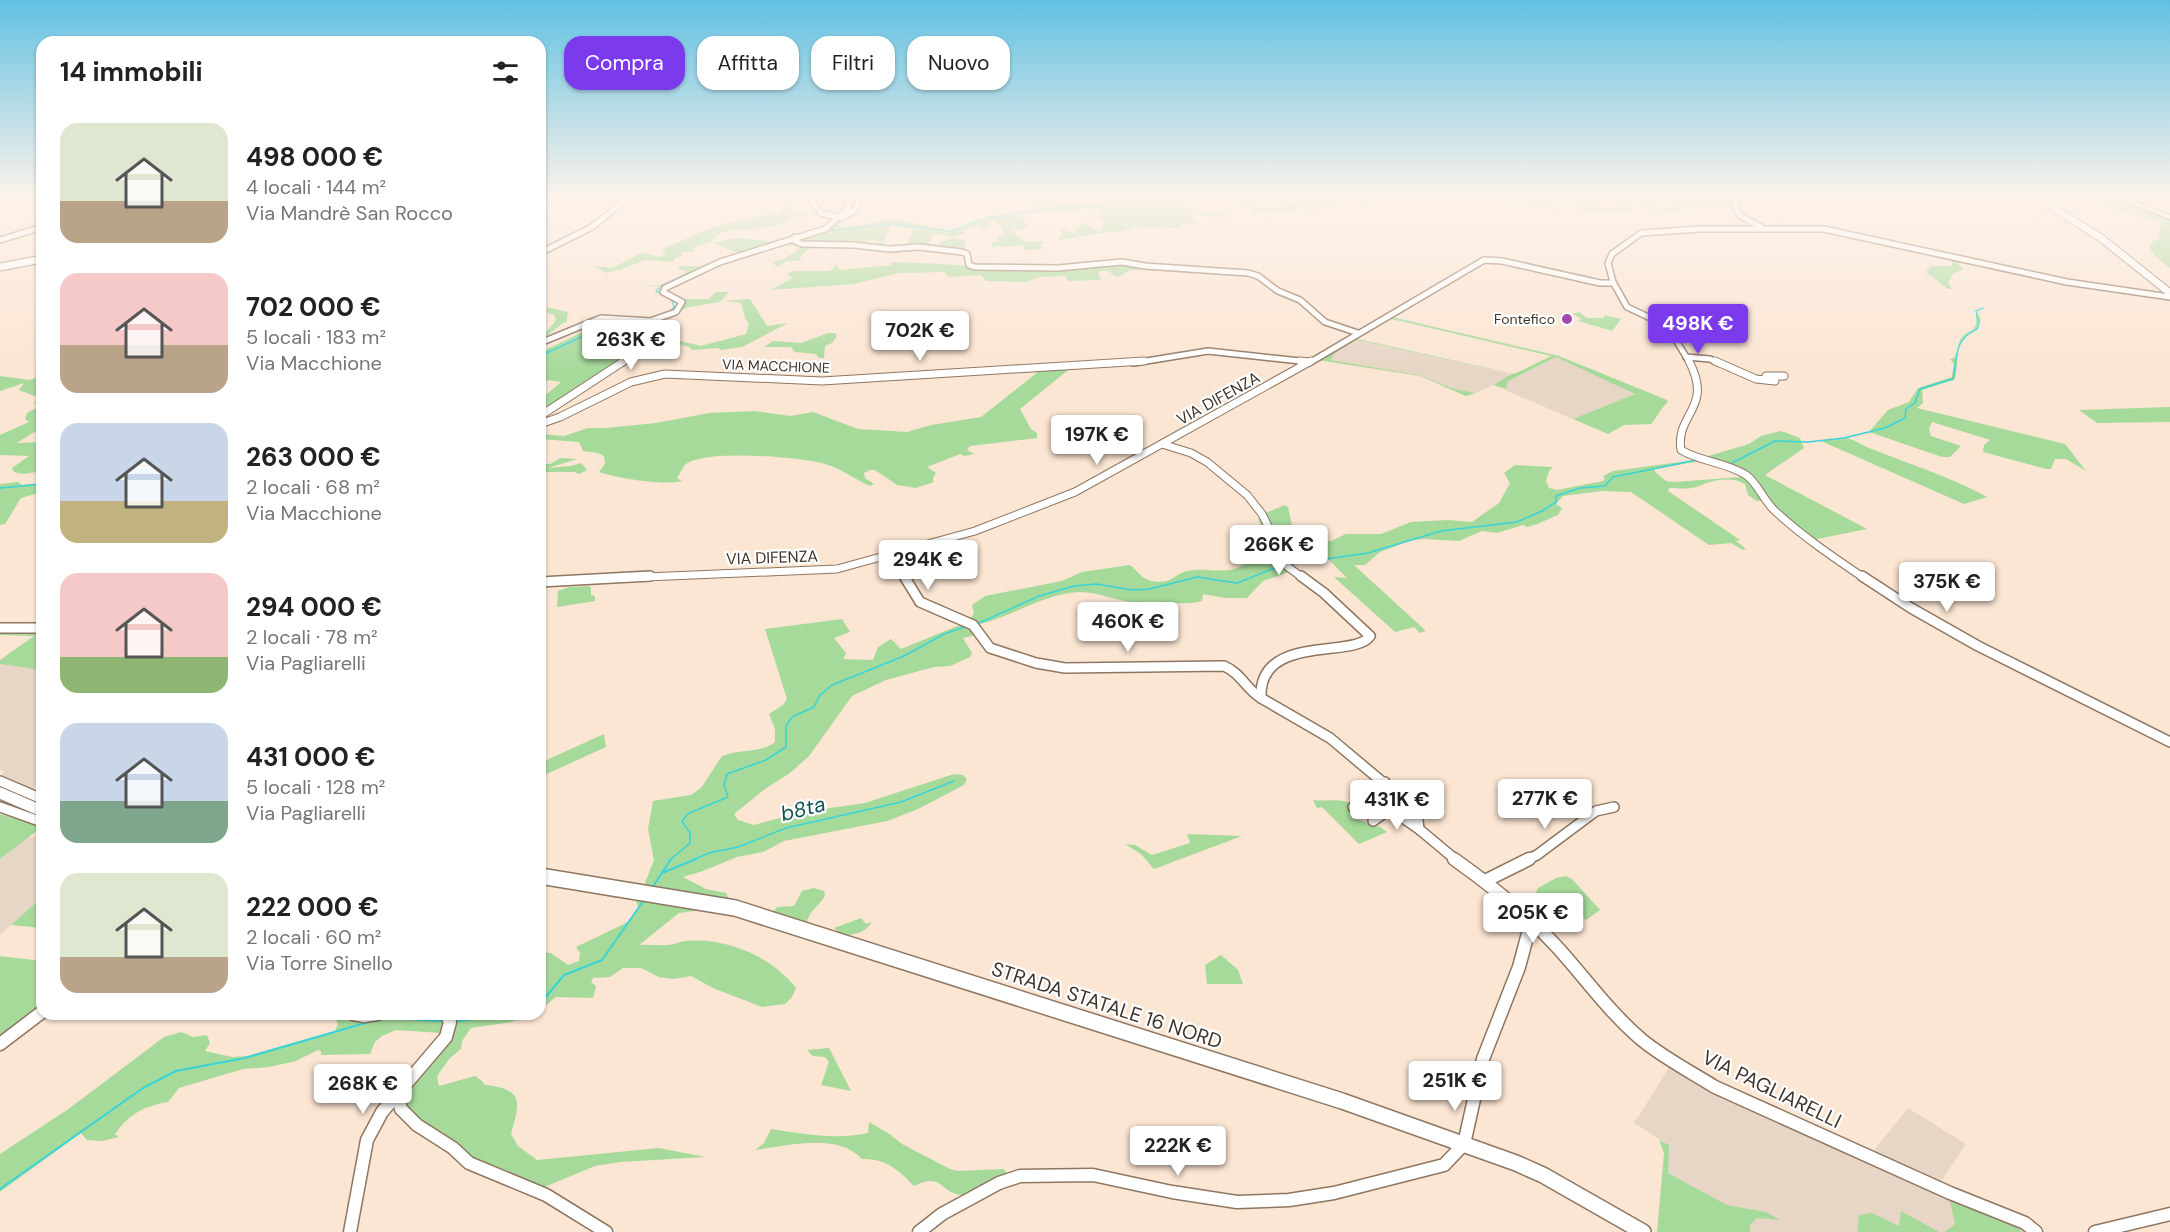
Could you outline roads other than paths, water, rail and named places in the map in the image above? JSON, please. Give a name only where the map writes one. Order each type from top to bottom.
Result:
[{"type":"main road","points":[[2122,255],[2170,295]]},
{"type":"main road","points":[[0,267],[36,260]]},
{"type":"main road","points":[[0,793],[36,808]]},
{"type":"main road","name":"STRADA STATALE 16 NORD","points":[[546,877],[672,896],[744,911],[1342,1101],[1543,1175],[1643,1232]]},
{"type":"street","points":[[649,321],[670,315],[680,307],[682,302],[680,299],[663,292],[665,288],[720,262],[744,255]]},
{"type":"street","points":[[967,255],[969,265],[975,267],[1058,268],[1122,262],[1145,266],[1248,273],[1258,276],[1278,291],[1300,300],[1325,322],[1358,333]]},
{"type":"street","points":[[1612,255],[1608,261],[1623,304],[1666,326],[1699,381],[1698,395],[1679,444],[1681,450],[1696,459],[1737,469],[1755,481],[1764,501],[1800,532],[1862,577],[1995,656],[2170,741]]},
{"type":"street","points":[[1949,255],[2067,282],[2170,295]]},
{"type":"street","name":"VIA DIFENZA","points":[[546,582],[743,571],[837,569],[891,556],[975,531],[1076,492],[1309,362],[1484,260],[1502,261],[1600,283],[1614,282]]},
{"type":"street","points":[[546,341],[601,318],[649,321],[664,325],[661,335],[655,341],[546,412]]},
{"type":"street","name":"VIA MACCHIONE","points":[[546,422],[559,418],[621,385],[645,377],[665,374],[822,381],[1131,363],[1208,351],[1309,362]]},
{"type":"street","points":[[1686,357],[1710,359],[1756,379],[1775,381]]},
{"type":"street","points":[[1748,375],[1784,376]]},
{"type":"street","points":[[1162,444],[1191,453],[1207,462],[1247,495],[1262,514],[1288,567],[1324,593],[1368,633],[1369,639],[1361,643],[1297,654],[1287,658],[1266,674],[1261,684],[1261,698]]},
{"type":"street","name":"VIA PAGLIARELLI","points":[[891,556],[920,602],[972,625],[990,648],[1048,666],[1065,668],[1224,666],[1236,669],[1255,695],[1330,738],[1385,782],[1417,811],[1419,829]]},
{"type":"street","points":[[0,628],[36,628]]},
{"type":"street","points":[[0,782],[36,797]]},
{"type":"street","points":[[1353,807],[1385,782]]},
{"type":"street","points":[[1373,821],[1404,799]]},
{"type":"street","points":[[0,807],[36,820]]},
{"type":"street","points":[[1485,881],[1537,855],[1596,812],[1614,807]]},
{"type":"street","name":"VIA PAGLIARELLI","points":[[1390,809],[1509,899],[1558,948],[1619,1019],[1643,1041],[1715,1087],[1950,1193],[2025,1223],[2036,1232]]},
{"type":"street","points":[[919,1232],[952,1209],[999,1183],[1020,1176],[1093,1174],[1172,1192],[1237,1202],[1289,1200],[1334,1193],[1444,1165],[1464,1144],[1484,1059],[1519,967],[1531,922]]},
{"type":"street","points":[[0,1044],[36,1017]]},
{"type":"street","points":[[350,1232],[367,1140],[382,1113],[397,1093],[446,1036],[449,1020]]},
{"type":"street","points":[[397,1093],[401,1109],[417,1125],[453,1148],[469,1163],[546,1195],[606,1232]]},
{"type":"street","points":[[2095,1232],[2170,1214]]},
{"type":"waterway","points":[[661,286],[706,266]]},
{"type":"waterway","points":[[647,319],[669,312],[674,307],[672,300],[656,291],[659,288]]},
{"type":"waterway","points":[[1730,464],[1775,441],[1808,442],[1844,438],[1885,428],[1905,418],[1906,409],[1915,403],[1920,389],[1953,379],[1960,343],[1977,329],[1979,322],[1976,311],[1983,308]]},
{"type":"waterway","points":[[546,353],[590,333],[621,332],[640,323]]},
{"type":"waterway","points":[[1291,564],[1368,553],[1441,531],[1517,522],[1556,502],[1556,496],[1580,488],[1605,486],[1613,477],[1697,460]]},
{"type":"waterway","points":[[0,488],[36,485]]},
{"type":"waterway","points":[[977,624],[1039,596],[1074,586],[1096,584],[1132,590],[1149,589],[1197,577],[1237,583],[1283,565]]},
{"type":"waterway","points":[[671,859],[690,843],[690,833],[682,821],[689,813],[728,797],[724,785],[727,774],[766,760],[786,747],[786,726],[792,717],[814,707],[820,695],[832,685],[904,656],[944,634],[967,626]]},
{"type":"waterway","name":"b8ta","points":[[693,860],[709,853],[738,847],[786,828],[901,802],[954,781]]},
{"type":"waterway","name":"b8ta","points":[[652,888],[671,859]]},
{"type":"waterway","name":"b8ta","points":[[662,873],[696,859]]},
{"type":"waterway","points":[[546,997],[564,975],[602,960],[644,900]]},
{"type":"waterway","points":[[0,1189],[143,1088],[176,1071],[245,1058],[377,1020]]},
{"type":"waterway","points":[[423,1020],[441,1021]]},
{"type":"waterway","points":[[458,1021],[466,1020]]},
{"type":"place","name":"Fontefico","points":[[1567,319]]}]
